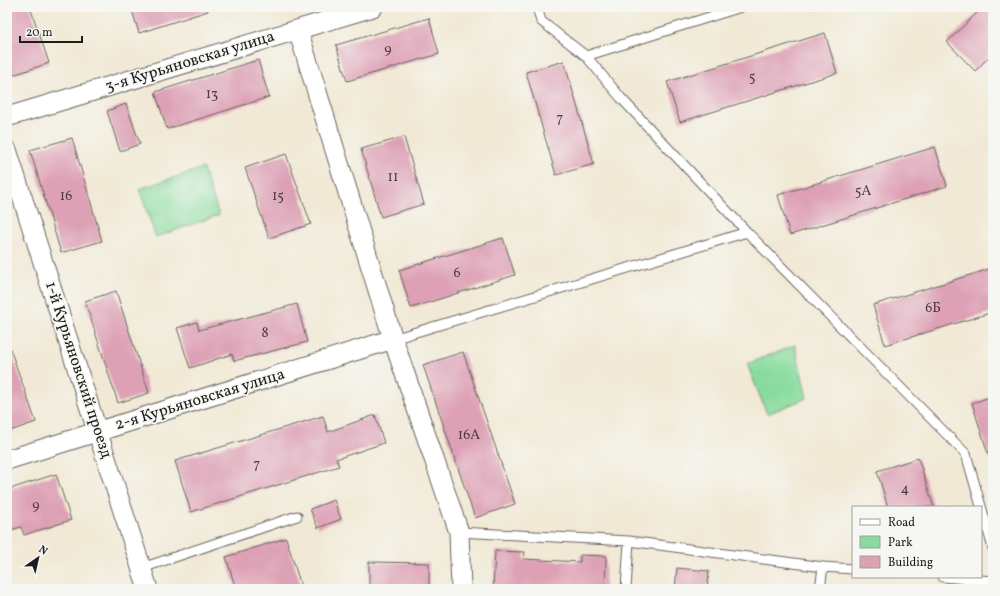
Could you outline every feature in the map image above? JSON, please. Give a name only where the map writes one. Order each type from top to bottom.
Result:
[{"type":"street","name":"3-я Курьяновская улица","points":[[7,118],[373,7]]},
{"type":"street","points":[[298,30],[393,339],[459,532],[461,589]]},
{"type":"street","name":"1-й Курьяновский проезд","points":[[7,150],[148,589]]},
{"type":"street","name":"2-я Курьяновская улица","points":[[7,460],[393,339]]},
{"type":"lane","points":[[537,7],[542,21],[586,56],[621,98],[747,232],[966,454],[981,506]]},
{"type":"lane","points":[[586,56],[741,7]]},
{"type":"lane","points":[[393,339],[747,232]]},
{"type":"lane","points":[[982,510],[993,548]]},
{"type":"lane","points":[[142,568],[297,516]]},
{"type":"lane","points":[[459,532],[629,541],[823,567],[852,569]]},
{"type":"lane","points":[[626,589],[629,541]]},
{"type":"lane","points":[[820,589],[823,567]]},
{"type":"lane","points":[[956,578],[993,581]]},
{"type":"green space","points":[[203,168],[219,215],[156,237],[139,189]]},
{"type":"green space","points":[[795,345],[807,398],[767,414],[747,364]]},
{"type":"building","points":[[7,7],[30,7],[49,63],[7,77]]},
{"type":"building","points":[[131,7],[207,7],[208,11],[139,33]]},
{"type":"building","points":[[983,7],[993,7],[993,53],[975,71],[947,42]]},
{"type":"building","points":[[429,18],[439,54],[347,81],[336,45]]},
{"type":"building","points":[[825,33],[837,73],[680,122],[667,82]]},
{"type":"building","points":[[258,60],[269,97],[167,129],[155,92]]},
{"type":"building","points":[[564,61],[594,164],[556,175],[526,72]]},
{"type":"building","points":[[126,104],[140,144],[120,151],[107,111]]},
{"type":"building","points":[[404,137],[424,204],[381,217],[361,149]]},
{"type":"building","points":[[72,138],[102,241],[61,253],[30,150]]},
{"type":"building","points":[[935,147],[947,186],[790,235],[778,195]]},
{"type":"building","points":[[286,154],[311,224],[269,238],[245,168]]},
{"type":"building","points":[[503,238],[515,275],[411,308],[399,270]]},
{"type":"building","points":[[993,268],[993,312],[885,345],[873,305]]},
{"type":"building","points":[[116,291],[149,393],[118,403],[85,301]]},
{"type":"building","points":[[297,304],[307,342],[234,361],[232,354],[190,368],[177,328],[197,322],[199,330]]},
{"type":"building","points":[[9,346],[36,422],[7,432],[7,347]]},
{"type":"building","points":[[463,352],[515,504],[475,518],[423,365]]},
{"type":"building","points":[[993,396],[993,456],[989,457],[972,403]]},
{"type":"building","points":[[375,415],[384,443],[336,459],[339,466],[191,512],[175,461],[323,416],[328,432]]},
{"type":"building","points":[[918,458],[934,506],[888,506],[877,471]]},
{"type":"building","points":[[56,474],[71,520],[24,535],[21,527],[7,531],[7,490]]},
{"type":"building","points":[[334,500],[341,519],[318,528],[310,509]]},
{"type":"building","points":[[286,538],[302,589],[236,589],[226,557]]},
{"type":"building","points":[[495,551],[525,552],[524,559],[580,562],[580,555],[606,556],[605,589],[493,589]]},
{"type":"building","points":[[369,562],[429,563],[429,589],[369,589]]},
{"type":"building","points":[[677,568],[709,571],[707,589],[675,589]]}]
